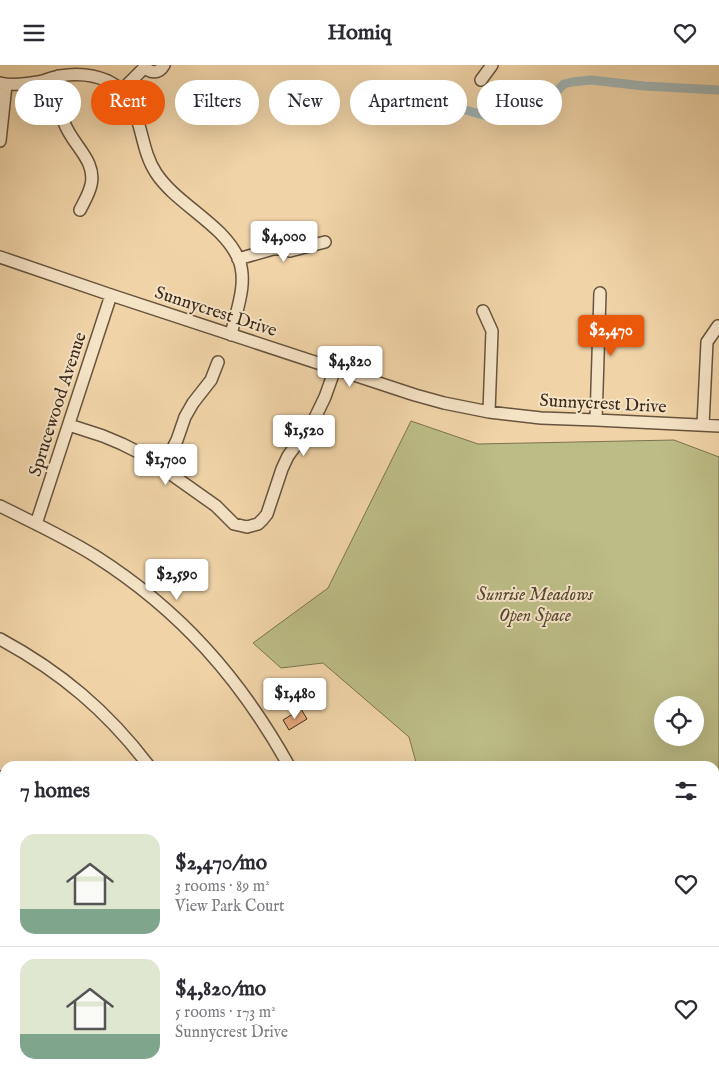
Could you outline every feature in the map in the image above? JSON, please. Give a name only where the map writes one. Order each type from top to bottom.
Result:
[{"type":"street","points":[[132,80],[145,66],[148,70],[154,72],[161,70],[164,65]]},
{"type":"street","points":[[481,80],[492,65]]},
{"type":"street","points":[[0,141],[3,84],[39,82],[58,76],[77,74],[93,75],[104,80]]},
{"type":"street","points":[[58,76],[63,122],[70,137],[89,163],[92,171],[90,188],[80,210]]},
{"type":"street","points":[[139,125],[145,150],[156,174],[225,238],[238,259],[242,272],[242,287],[231,335]]},
{"type":"street","points":[[238,259],[273,249],[290,251],[325,243]]},
{"type":"street","name":"Sunnycrest Drive","points":[[0,257],[334,369],[444,403],[540,419],[719,426]]},
{"type":"street","points":[[596,420],[600,293]]},
{"type":"street","name":"Sprucewood Avenue","points":[[36,524],[111,295]]},
{"type":"street","points":[[484,311],[492,331],[489,412]]},
{"type":"street","points":[[703,425],[707,342],[718,326]]},
{"type":"street","points":[[163,468],[177,440],[185,417],[193,403],[211,380],[218,362]]},
{"type":"street","points":[[70,425],[103,436],[144,455],[216,506],[234,524],[247,527],[258,524],[267,514],[288,456],[317,416],[334,369]]},
{"type":"street","points":[[0,506],[94,555],[147,593],[184,626],[218,661],[239,687],[286,761]]},
{"type":"street","points":[[0,639],[54,672],[82,694],[108,718],[145,761]]},
{"type":"green space","name":"Sunrise Meadows Open Space","points":[[411,421],[478,444],[674,440],[719,457],[719,761],[416,761],[409,737],[323,663],[281,668],[253,643],[328,588]]},
{"type":"building","points":[[301,709],[307,719],[289,730],[283,720]]},
{"type":"waterway","points":[[467,110],[497,119],[512,120],[524,117],[537,110],[564,84],[591,80],[644,86],[719,90]]}]
